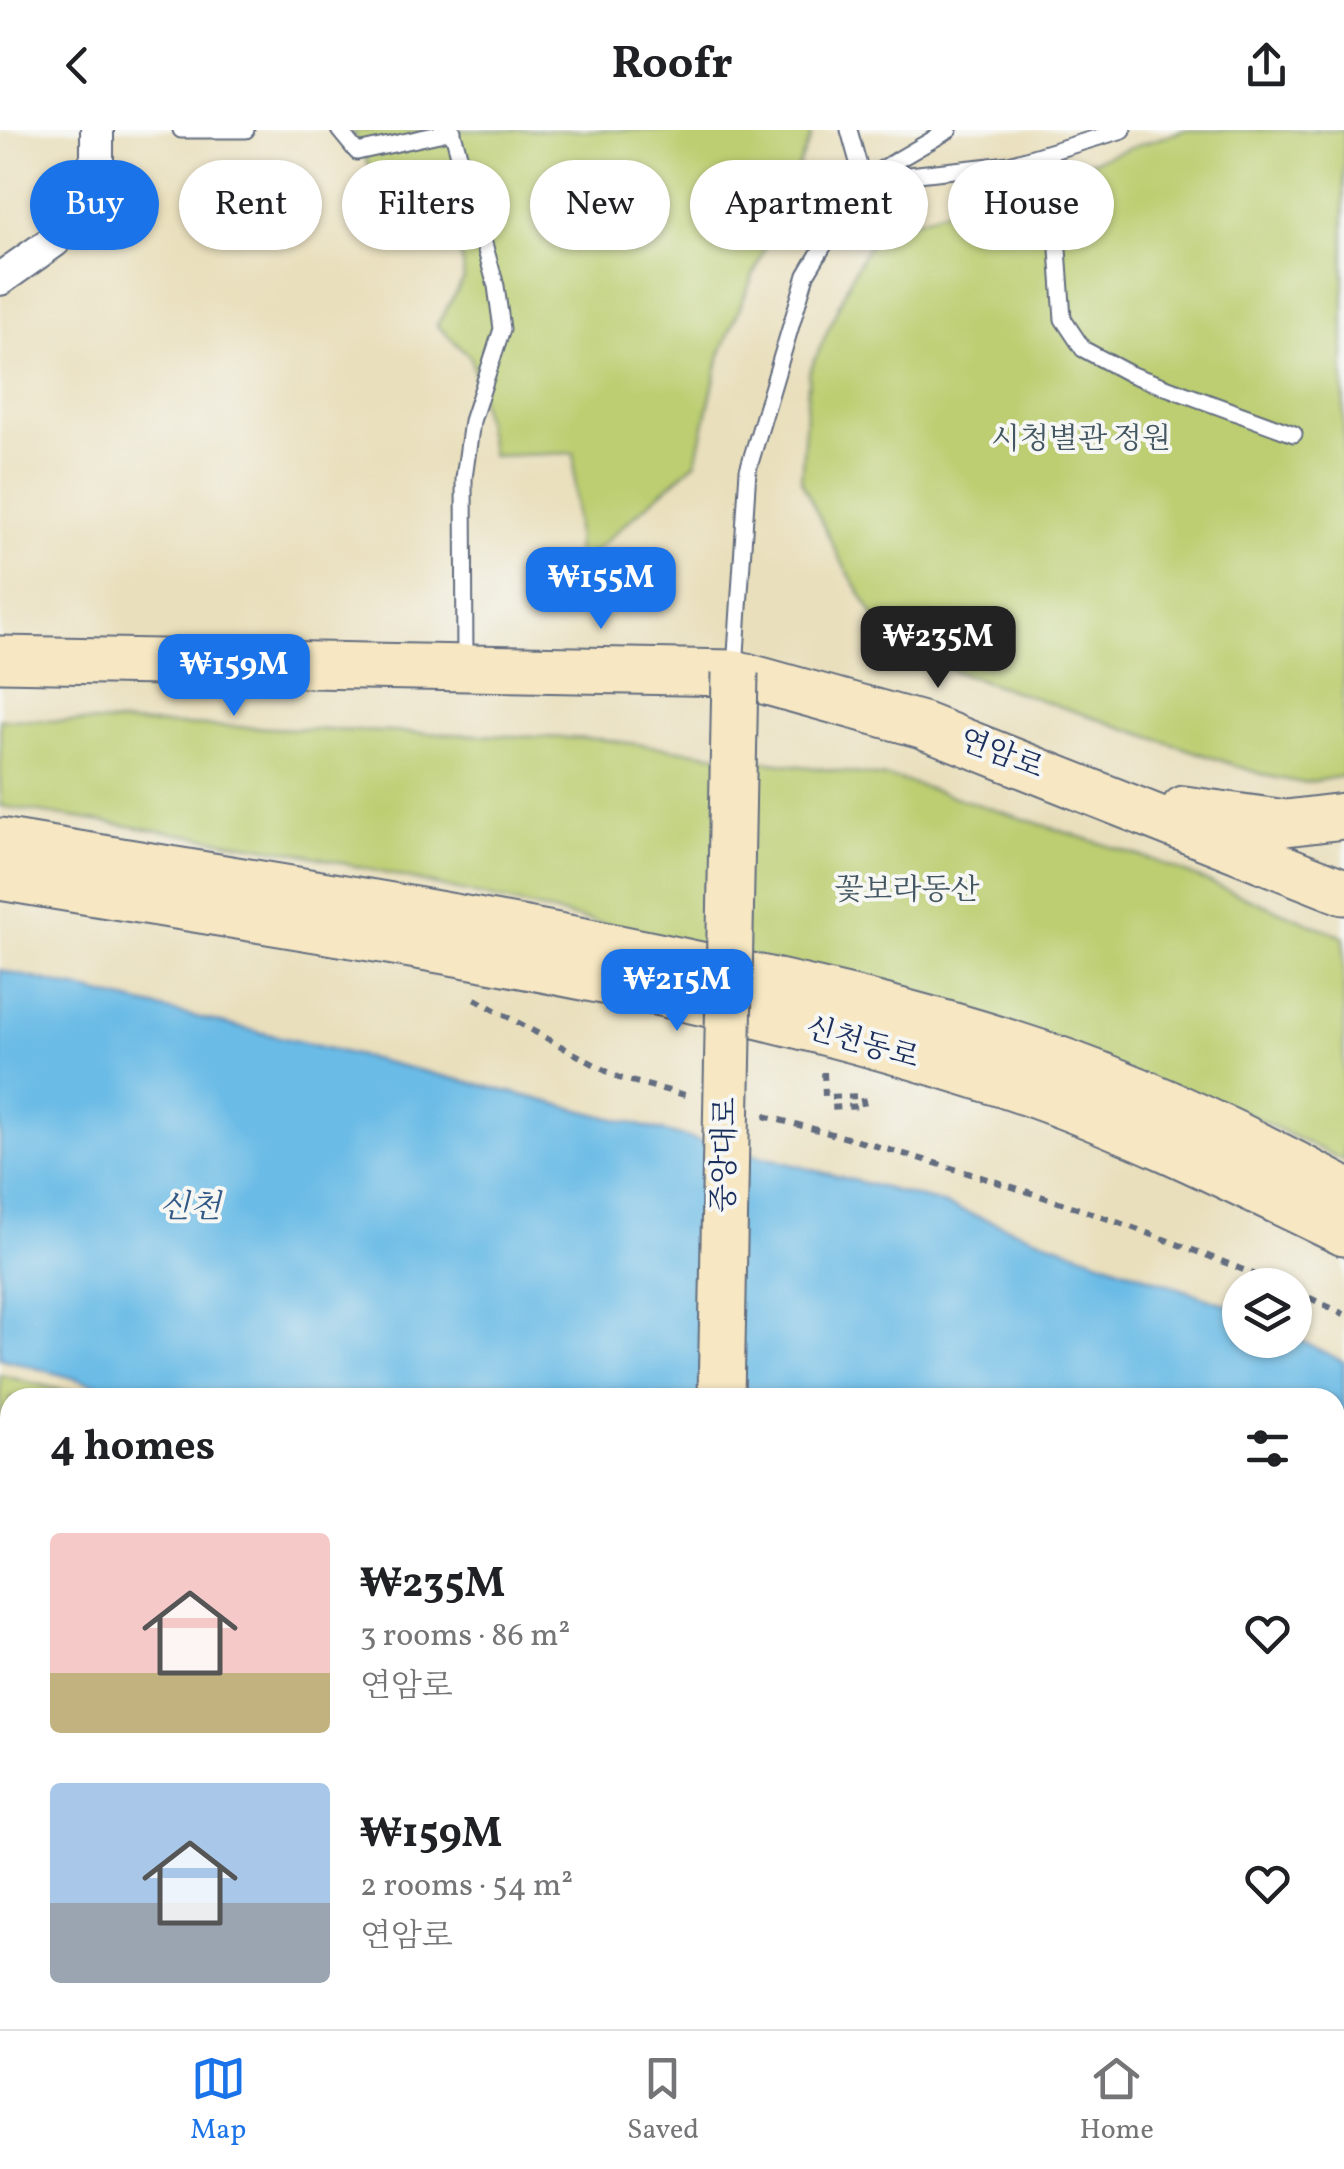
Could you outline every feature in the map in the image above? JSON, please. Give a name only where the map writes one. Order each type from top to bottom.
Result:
[{"type":"main road","name":"연암로","points":[[0,659],[735,673],[922,725],[1344,892]]},
{"type":"main road","name":"연암로","points":[[0,687],[132,688],[465,666]]},
{"type":"main road","name":"중앙대로","points":[[721,1388],[735,673]]},
{"type":"main road","points":[[1113,798],[1286,824],[1344,816]]},
{"type":"main road","name":"신천동로","points":[[0,840],[565,936],[836,994],[1014,1044],[1134,1088],[1278,1154],[1344,1190]]},
{"type":"main road","name":"신천동로","points":[[0,878],[526,966],[688,998],[847,1039],[1007,1086],[1186,1156],[1344,1234]]},
{"type":"street","points":[[0,279],[54,241],[97,158],[97,130]]},
{"type":"lane","points":[[181,130],[246,130]]},
{"type":"lane","points":[[340,130],[357,152],[452,130],[496,286],[502,329],[472,421],[464,478],[465,666]]},
{"type":"lane","points":[[850,130],[858,160]]},
{"type":"lane","points":[[898,160],[949,130]]},
{"type":"lane","points":[[1028,160],[1123,130]]},
{"type":"lane","points":[[735,673],[748,470],[806,275],[821,250]]},
{"type":"lane","points":[[1058,250],[1064,318],[1083,349],[1130,374],[1294,434]]},
{"type":"path","points":[[464,993],[619,1078],[693,1097]]},
{"type":"path","points":[[824,1062],[825,1097],[862,1096],[864,1106],[826,1108]]},
{"type":"path","points":[[749,1112],[1006,1185],[1175,1241],[1239,1268]]},
{"type":"path","points":[[1312,1299],[1344,1314]]},
{"type":"green space","points":[[353,130],[810,130],[801,160],[690,160],[690,250],[764,250],[720,355],[696,462],[577,566],[574,453],[492,456],[471,358],[437,325],[464,279],[460,250],[510,250],[510,160],[366,160]]},
{"type":"green space","name":"시청별관 정원","points":[[1184,130],[1344,130],[1344,776],[1303,783],[1267,776],[895,651],[840,559],[801,480],[809,373],[866,250],[928,250],[928,216],[948,209],[948,250],[1114,250],[1114,160],[1095,160]]},
{"type":"green space","name":"꽃보라동산","points":[[0,719],[599,739],[898,779],[1156,861],[1344,937],[1344,1161],[1238,1110],[835,978],[295,852],[0,806]]},
{"type":"green space","points":[[0,1375],[53,1388],[0,1388]]},
{"type":"water","name":"신천","points":[[0,970],[518,1094],[934,1201],[1222,1303],[1222,1358],[1312,1358],[1312,1346],[1344,1362],[1344,1388],[110,1388],[0,1358]]}]
